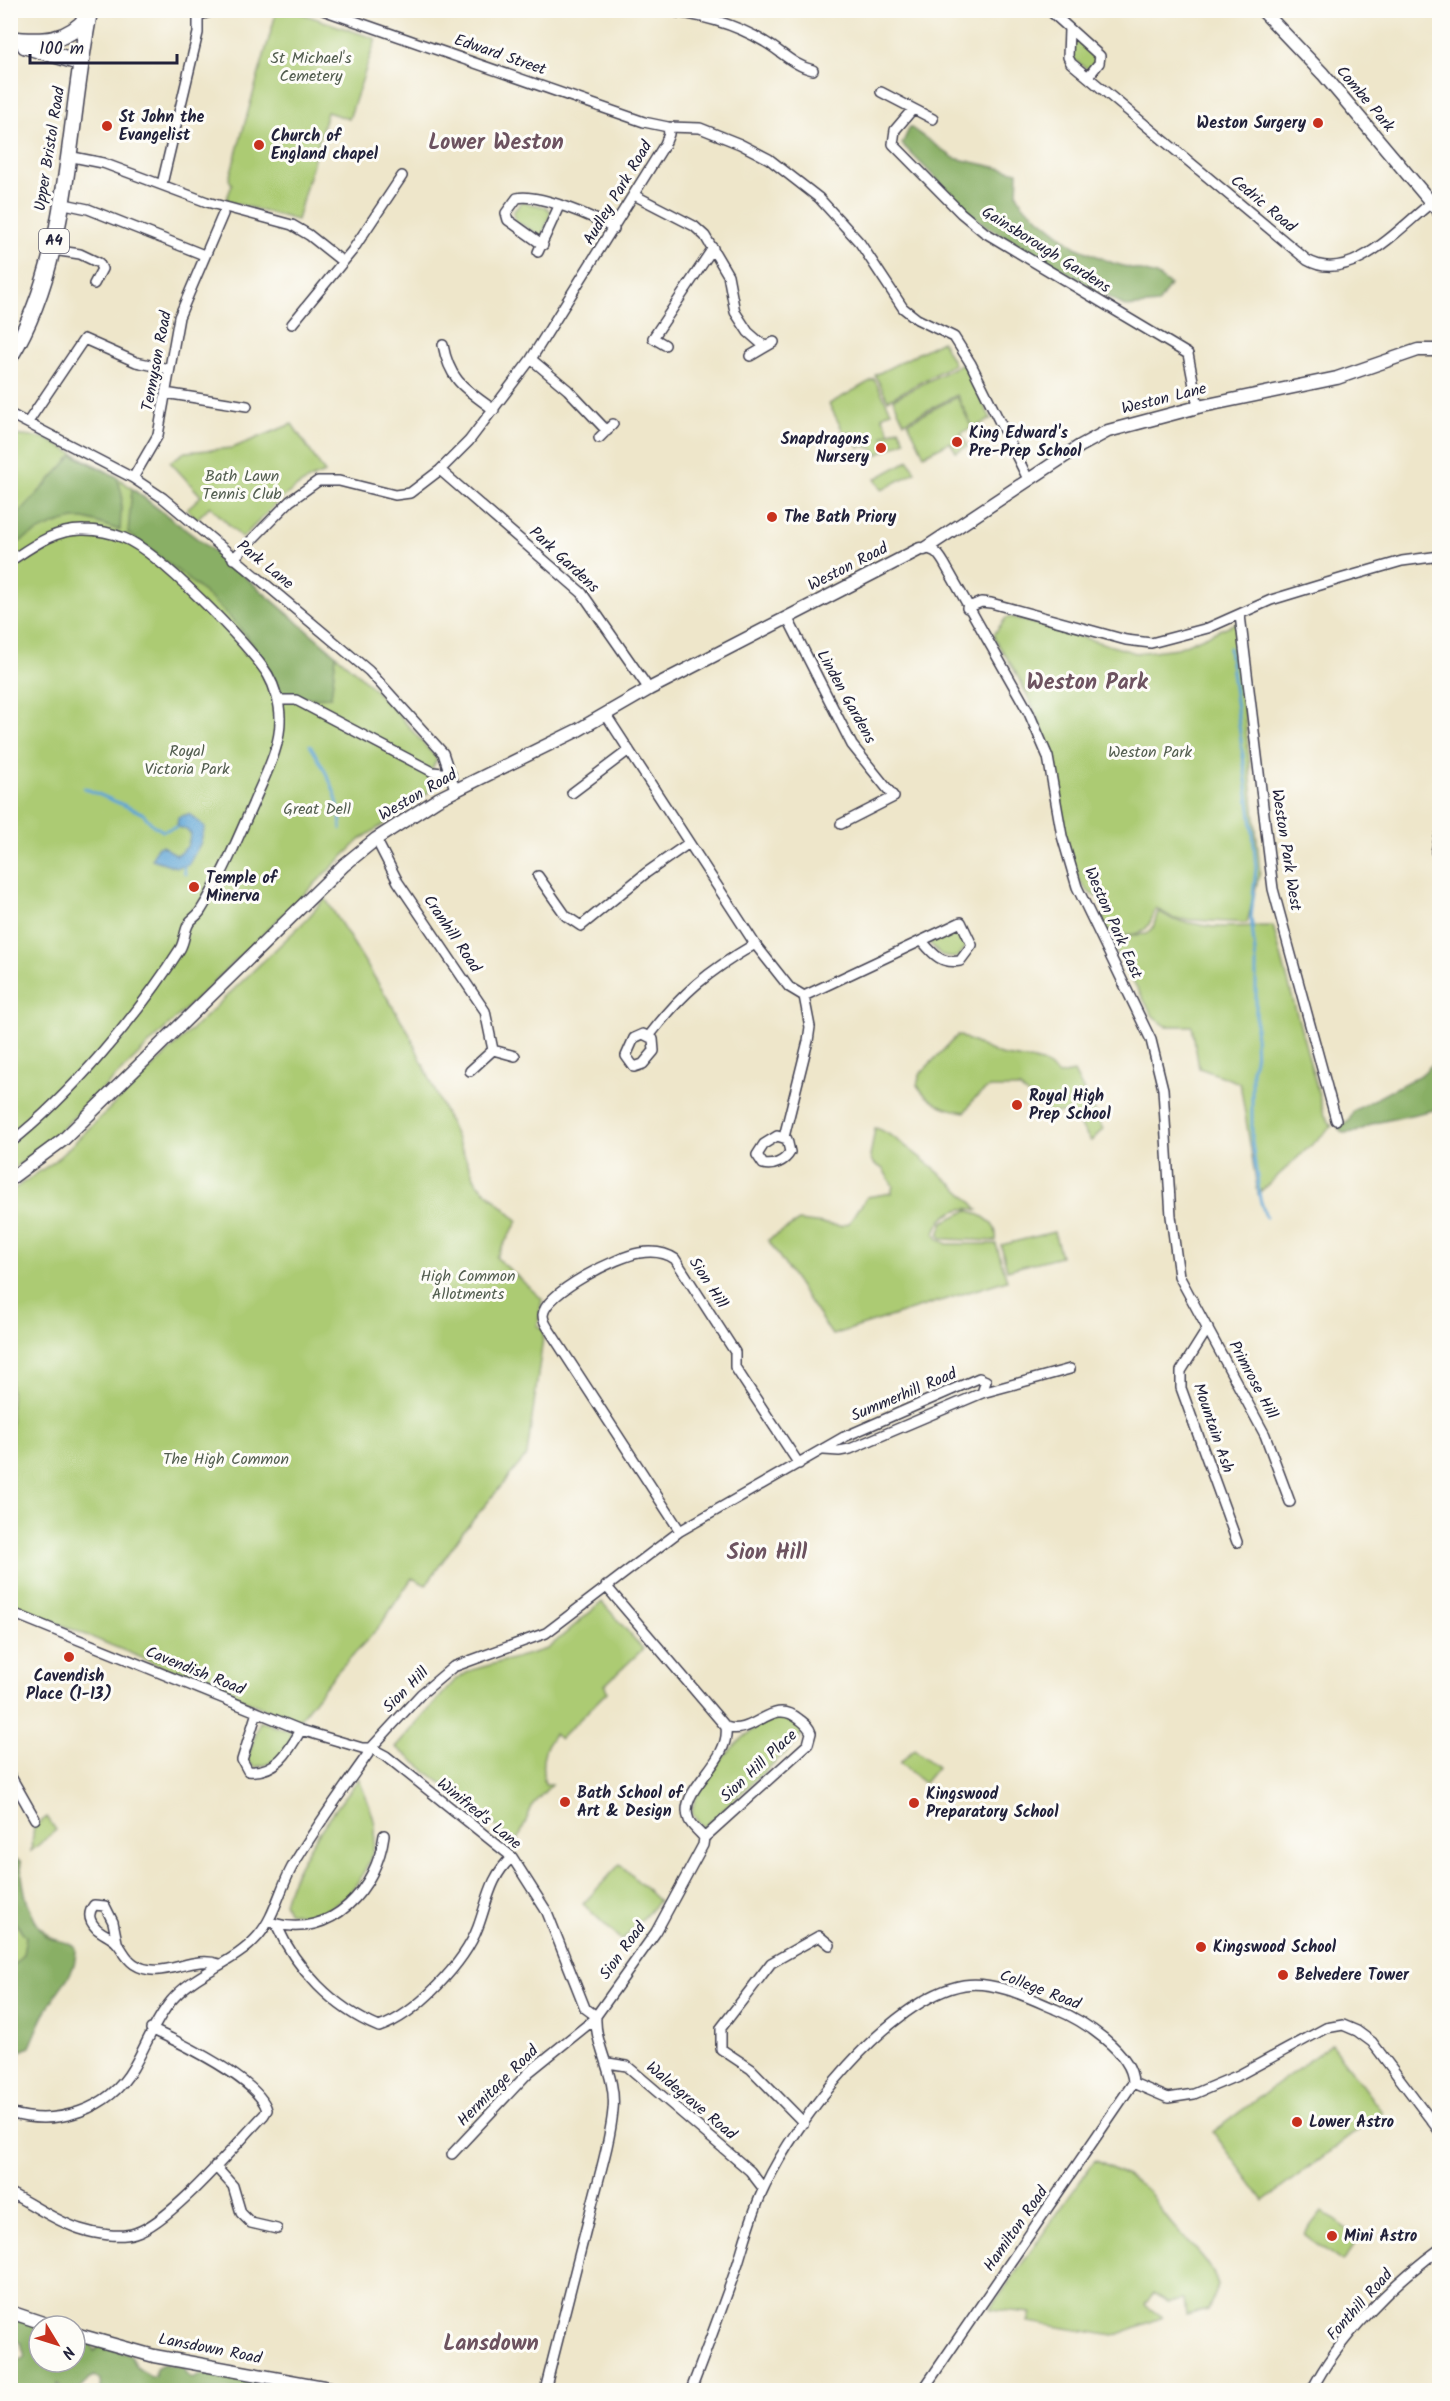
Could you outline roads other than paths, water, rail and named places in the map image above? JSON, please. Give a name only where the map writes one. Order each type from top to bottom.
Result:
[{"type":"main road","points":[[10,40],[59,39],[77,29],[90,12]]},
{"type":"main road","name":"Upper Bristol Road","points":[[10,357],[36,303],[53,250],[90,12]]},
{"type":"main road","points":[[10,40],[81,63]]},
{"type":"street","points":[[162,184],[198,33],[199,13],[217,10]]},
{"type":"street","name":"Edward Street","points":[[323,10],[644,122],[668,127]]},
{"type":"street","points":[[656,10],[677,12],[727,23],[764,41],[802,68],[813,70]]},
{"type":"street","points":[[1049,10],[1100,56],[1099,63],[1088,77]]},
{"type":"street","name":"Combe Park","points":[[1262,10],[1323,74],[1440,213]]},
{"type":"street","name":"Cedric Road","points":[[1070,29],[1068,57],[1088,77],[1307,260],[1319,267],[1332,268],[1359,260],[1431,203]]},
{"type":"street","points":[[881,92],[933,119]]},
{"type":"street","name":"Gainsborough Gardens","points":[[912,110],[896,130],[893,144],[961,213],[984,232],[1188,354],[1198,408]]},
{"type":"street","name":"Audley Park Road","points":[[233,559],[290,501],[318,481],[339,481],[395,495],[410,494],[440,470],[469,441],[531,359],[665,144],[669,134],[668,127],[700,128],[740,144],[769,159],[819,198],[860,243],[903,308],[917,319],[954,337],[971,364],[1029,481]]},
{"type":"street","points":[[68,156],[103,163],[162,184],[225,211],[301,229],[343,262]]},
{"type":"street","points":[[292,324],[343,262],[402,176]]},
{"type":"street","points":[[634,195],[694,226],[705,236],[728,275],[735,312],[748,332],[764,346]]},
{"type":"street","points":[[559,206],[541,248],[514,226],[508,220],[506,213],[517,198],[524,196],[559,206],[594,216],[614,229]]},
{"type":"street","points":[[60,203],[88,209],[204,255]]},
{"type":"street","name":"Tennyson Road","points":[[133,478],[158,435],[179,317],[225,211]]},
{"type":"street","points":[[664,345],[653,338],[712,249]]},
{"type":"street","points":[[53,250],[80,254],[99,263],[102,269],[94,284]]},
{"type":"street","points":[[28,422],[84,339],[136,362],[169,369]]},
{"type":"street","points":[[750,356],[774,342]]},
{"type":"street","points":[[443,345],[447,366],[454,380],[494,410]]},
{"type":"street","name":"Weston Lane","points":[[922,549],[1108,431],[1198,408],[1337,378],[1418,350],[1440,350]]},
{"type":"street","points":[[531,359],[610,428],[599,438]]},
{"type":"street","points":[[165,393],[247,406]]},
{"type":"street","name":"Park Lane","points":[[10,414],[133,478],[163,498],[369,671],[443,753],[455,789]]},
{"type":"street","name":"Park Gardens","points":[[440,470],[582,594],[649,689]]},
{"type":"street","points":[[10,561],[40,541],[70,531],[84,530],[124,538],[161,565],[210,609],[256,659],[268,676],[278,700],[280,718],[272,758],[235,845],[201,911],[189,922],[181,947],[122,1028],[68,1088],[10,1143]]},
{"type":"street","name":"Weston Road","points":[[10,1179],[63,1140],[344,865],[376,839],[455,789],[480,780],[606,715],[649,689],[922,549]]},
{"type":"street","name":"Weston Park East","points":[[922,549],[931,549],[938,553],[967,608],[1030,714],[1048,758],[1062,836],[1077,887],[1151,1040],[1163,1089],[1171,1216],[1179,1276]]},
{"type":"street","points":[[967,608],[981,602],[991,603],[1126,640],[1151,643],[1176,638],[1240,615],[1270,600],[1402,561],[1440,556]]},
{"type":"street","name":"Weston Park West","points":[[1240,615],[1273,889],[1336,1120]]},
{"type":"street","name":"Linden Gardens","points":[[787,617],[852,745],[894,797],[841,824]]},
{"type":"street","points":[[278,700],[296,700],[433,772],[451,774]]},
{"type":"street","points":[[606,715],[755,945],[784,982],[804,996],[810,1027],[784,1137]]},
{"type":"street","points":[[572,793],[629,750]]},
{"type":"street","points":[[1440,835],[1436,852],[1440,858]]},
{"type":"street","name":"Cranhill Road","points":[[376,839],[398,882],[485,1011],[493,1050]]},
{"type":"street","points":[[538,876],[566,916],[583,930],[646,873],[689,843]]},
{"type":"street","points":[[804,996],[961,922],[972,945],[960,961],[948,963],[937,958],[922,941]]},
{"type":"street","points":[[649,1036],[676,1001],[703,977],[755,945]]},
{"type":"street","points":[[470,1071],[493,1050],[515,1056]]},
{"type":"street","name":"Sion Hill","points":[[10,2112],[33,2118],[61,2116],[91,2107],[106,2099],[126,2080],[152,2029],[172,1999],[200,1975],[248,1946],[272,1922],[292,1867],[368,1754],[368,1748],[421,1694],[453,1667],[546,1633],[680,1531],[799,1464],[735,1367],[735,1352],[675,1259],[663,1253],[640,1253],[597,1269],[560,1294],[546,1308],[544,1318],[548,1328],[680,1531]]},
{"type":"street","name":"Primrose Hill","points":[[1179,1276],[1265,1435],[1290,1502]]},
{"type":"street","name":"Mountain Ash","points":[[1208,1328],[1181,1371],[1181,1388],[1237,1542]]},
{"type":"street","name":"Summerhill Road","points":[[824,1450],[850,1449],[982,1393],[1070,1369]]},
{"type":"street","name":"Summerhill Road","points":[[799,1464],[844,1437],[979,1378],[986,1382],[982,1393]]},
{"type":"street","points":[[606,1586],[726,1727],[728,1738],[722,1754],[688,1803],[690,1823],[704,1838]]},
{"type":"street","name":"Cavendish Road","points":[[10,1612],[302,1730],[368,1748]]},
{"type":"street","name":"Sion Hill Place","points":[[704,1838],[808,1744],[812,1733],[809,1727],[793,1714],[785,1711],[774,1711],[743,1729],[735,1731],[726,1727]]},
{"type":"street","points":[[257,1712],[242,1760],[248,1771],[267,1770],[275,1765],[302,1730]]},
{"type":"street","name":"Winifred's Lane","points":[[368,1748],[386,1756],[512,1857],[547,1912],[585,2008],[596,2017]]},
{"type":"street","points":[[10,1775],[35,1819]]},
{"type":"street","points":[[272,1922],[297,1925],[323,1920],[350,1905],[373,1874],[384,1835]]},
{"type":"street","name":"Sion Road","points":[[596,2017],[656,1932],[704,1838]]},
{"type":"street","points":[[272,1922],[292,1957],[321,1990],[379,2027],[388,2024],[421,2000],[448,1976],[475,1935],[495,1876],[512,1857]]},
{"type":"street","points":[[804,2124],[752,2068],[721,2049],[721,2028],[771,1963],[819,1936],[830,1945]]},
{"type":"street","points":[[117,1942],[123,1953],[135,1965],[152,1971],[210,1961],[219,1964]]},
{"type":"street","name":"College Road","points":[[691,2391],[763,2188],[804,2124],[851,2061],[883,2030],[944,1991],[965,1984],[1002,1989],[1056,2009],[1088,2026],[1120,2054],[1133,2071],[1133,2083]]},
{"type":"street","points":[[545,2391],[609,2133],[614,2093],[608,2063],[596,2028],[596,2017]]},
{"type":"street","name":"Hermitage Road","points":[[452,2154],[529,2072],[596,2017]]},
{"type":"street","points":[[1133,2083],[1168,2098],[1194,2094],[1239,2075],[1326,2028],[1343,2025],[1357,2031],[1372,2042],[1440,2132]]},
{"type":"street","points":[[10,2193],[51,2217],[83,2230],[133,2234],[162,2218],[264,2115],[266,2106],[235,2075],[195,2050],[152,2029]]},
{"type":"street","name":"Waldegrave Road","points":[[608,2063],[627,2066],[750,2170],[763,2188]]},
{"type":"street","name":"Hamilton Road","points":[[923,2391],[1133,2083]]},
{"type":"street","points":[[215,2166],[232,2186],[241,2213],[251,2223],[277,2229]]},
{"type":"street","name":"Waldegrave Road","points":[[750,2170],[771,2174]]},
{"type":"street","name":"Fonthill Road","points":[[1312,2391],[1328,2364],[1372,2311],[1414,2268],[1440,2248]]},
{"type":"street","points":[[10,2312],[27,2318]]},
{"type":"street","name":"Lansdown Road","points":[[87,2337],[154,2356],[296,2387],[340,2391]]},
{"type":"water","points":[[189,814],[205,827],[200,844],[188,865],[176,867],[152,859],[157,847],[162,846],[177,855],[187,847],[191,834],[186,829],[177,827],[178,817]]},
{"type":"waterway","points":[[1229,648],[1256,868],[1251,917],[1256,962],[1256,1054],[1252,1067],[1252,1142],[1260,1199],[1266,1217]]},
{"type":"waterway","points":[[310,745],[335,795],[341,829]]},
{"type":"waterway","points":[[84,788],[142,813],[153,825],[163,831],[177,827]]},
{"type":"waterway","points":[[184,867],[185,874]]},
{"type":"place","name":"Weston Surgery","points":[[1318,123]]},
{"type":"place","name":"St John the Evangelist","points":[[107,126]]},
{"type":"place","name":"Church of England chapel","points":[[259,145]]},
{"type":"place","name":"King Edward's Pre-Prep School","points":[[957,442]]},
{"type":"place","name":"Snapdragons Nursery","points":[[881,448]]},
{"type":"place","name":"The Bath Priory","points":[[772,517]]},
{"type":"place","name":"Temple of Minerva","points":[[194,887]]},
{"type":"place","name":"Royal High Prep School","points":[[1017,1105]]},
{"type":"place","name":"Cavendish Place (1-13)","points":[[69,1657]]},
{"type":"place","name":"Bath School of Art & Design","points":[[565,1802]]},
{"type":"place","name":"Kingswood Preparatory School","points":[[914,1803]]},
{"type":"place","name":"Kingswood School","points":[[1201,1947]]},
{"type":"place","name":"Belvedere Tower","points":[[1283,1975]]},
{"type":"place","name":"Lower Astro","points":[[1297,2122]]},
{"type":"place","name":"Mini Astro","points":[[1332,2236]]},
{"type":"district","name":"Lower Weston","points":[[496,143]]},
{"type":"district","name":"Weston Park","points":[[1087,683]]},
{"type":"district","name":"Sion Hill","points":[[767,1553]]},
{"type":"district","name":"Lansdown","points":[[491,2344]]},
{"type":"park label","name":"St Michael's Cemetery","points":[[311,67]]},
{"type":"park label","name":"Bath Lawn Tennis Club","points":[[242,485]]},
{"type":"park label","name":"Royal Victoria Park","points":[[187,760]]},
{"type":"park label","name":"Great Dell","points":[[317,809]]},
{"type":"park label","name":"High Common Allotments","points":[[468,1285]]},
{"type":"park label","name":"The High Common","points":[[226,1459]]}]
